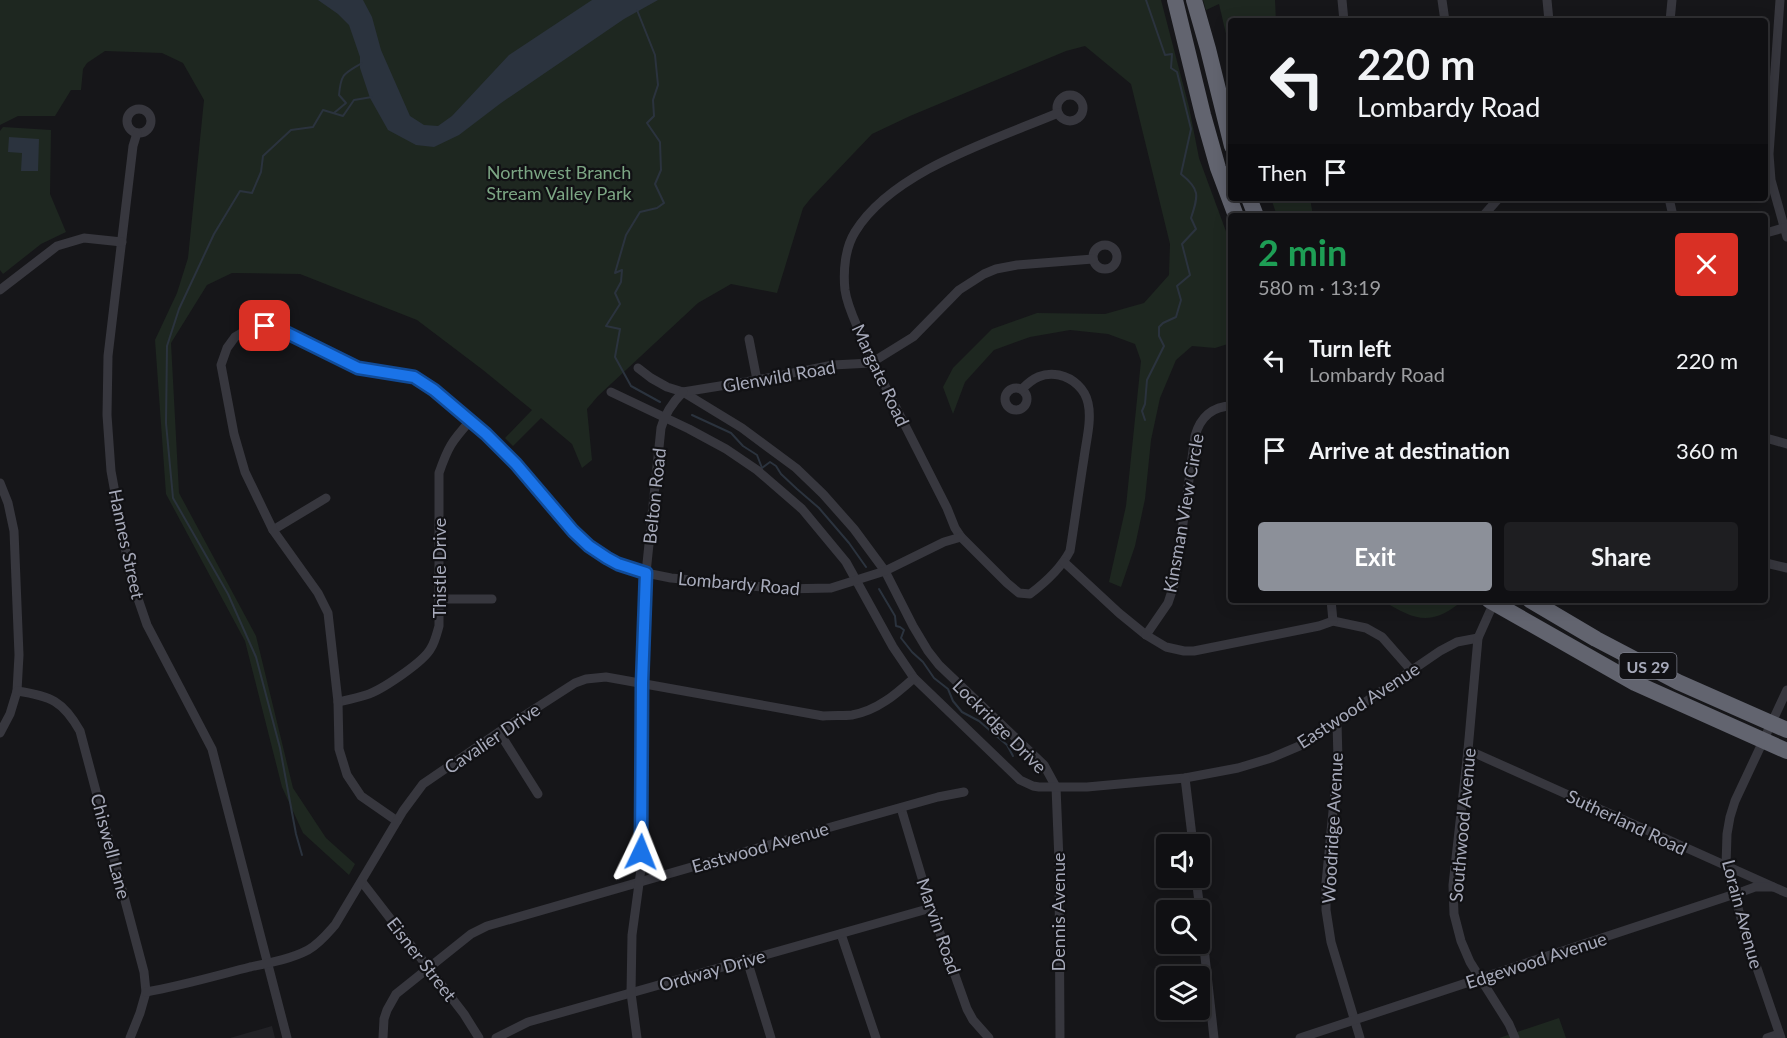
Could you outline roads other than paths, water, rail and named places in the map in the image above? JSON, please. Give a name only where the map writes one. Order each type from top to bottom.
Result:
[{"type":"highway","points":[[1174,0],[1206,126],[1228,195]]},
{"type":"highway","points":[[1194,0],[1228,130]]},
{"type":"highway","name":"US 29","points":[[1496,603],[1635,683],[1787,752]]},
{"type":"highway","name":"US 29","points":[[1535,603],[1596,639],[1678,681],[1780,726]]},
{"type":"street","points":[[1342,0],[1344,18]]},
{"type":"street","points":[[1443,0],[1445,18]]},
{"type":"street","points":[[1547,0],[1549,18]]},
{"type":"street","points":[[1670,18],[1672,0]]},
{"type":"street","points":[[1768,233],[1786,231],[1771,180],[1769,154],[1780,0]]},
{"type":"street","name":"Margate Road","points":[[1058,113],[963,153],[912,178],[867,215],[854,234],[849,247],[845,269],[845,289],[848,304],[871,363],[881,378],[961,537],[1019,592],[1030,594],[1064,562]]},
{"type":"street","name":"Hannes Street","points":[[137,134],[133,146],[108,356],[107,415],[111,471],[128,563],[147,625],[212,749],[287,1038]]},
{"type":"street","points":[[0,290],[57,246],[84,238],[122,242]]},
{"type":"street","name":"Glenwild Road","points":[[683,392],[833,365],[871,363],[913,337],[959,290],[984,274],[1017,265],[1093,259]]},
{"type":"street","name":"Lombardy Road","points":[[397,821],[361,796],[347,775],[339,750],[338,702],[328,613],[318,593],[273,530],[245,472],[234,434],[221,365],[226,348],[234,337],[246,330],[273,326],[358,368],[414,377],[434,390],[516,464],[573,531],[589,546],[618,564],[646,573],[671,578],[783,589],[831,588],[885,572],[944,542],[961,537]]},
{"type":"street","points":[[749,339],[757,380]]},
{"type":"street","name":"Lockridge Drive","points":[[638,368],[667,387],[683,392],[742,428],[796,468],[823,494],[854,529],[885,572],[913,626],[934,658],[1044,765],[1056,787]]},
{"type":"street","points":[[1022,389],[1032,379],[1053,374],[1063,376],[1085,394],[1088,404],[1088,427],[1070,551],[1064,562],[1146,635],[1166,647],[1194,651],[1333,621],[1366,628],[1382,637],[1411,670]]},
{"type":"street","name":"Lockridge Drive","points":[[611,392],[726,449],[757,470],[802,509],[846,562],[893,647],[914,678],[1020,780],[1033,786],[1056,787]]},
{"type":"street","name":"Belton Road","points":[[637,1038],[631,993],[632,935],[639,882],[642,817],[642,683],[646,573],[661,428],[672,403],[683,392]]},
{"type":"street","name":"Kinsman View Circle","points":[[1146,635],[1167,603],[1175,582],[1198,426],[1204,416],[1228,406]]},
{"type":"street","name":"Thistle Drive","points":[[338,702],[374,692],[427,655],[433,647],[439,626],[439,473],[447,450],[470,421]]},
{"type":"street","points":[[1768,439],[1787,444]]},
{"type":"street","points":[[0,483],[8,503],[14,531],[19,655],[17,691],[10,714],[0,733]]},
{"type":"street","points":[[273,530],[326,498]]},
{"type":"street","points":[[1768,563],[1787,568]]},
{"type":"street","points":[[439,599],[492,599]]},
{"type":"street","points":[[1331,603],[1333,621]]},
{"type":"street","name":"Southwood Avenue","points":[[1492,603],[1478,638],[1452,885],[1454,914],[1470,962],[1515,1038]]},
{"type":"street","name":"Eastwood Avenue","points":[[1056,787],[1087,787],[1185,778],[1238,768],[1271,758],[1304,744],[1411,670],[1457,642],[1478,638]]},
{"type":"street","name":"Cavalier Drive","points":[[146,992],[268,963],[309,949],[325,937],[335,925],[397,821],[423,784],[575,683],[586,679],[606,677],[823,716],[853,715],[874,708],[886,702],[914,678]]},
{"type":"street","name":"Chiswell Lane","points":[[17,691],[38,694],[60,704],[72,717],[80,731],[144,972],[146,992],[130,1038]]},
{"type":"street","name":"Lorain Avenue","points":[[1780,1036],[1726,866],[1730,818],[1764,741],[1780,726],[1786,695]]},
{"type":"street","name":"Woodridge Avenue","points":[[1337,722],[1338,760],[1326,883],[1326,910],[1331,942],[1360,1038]]},
{"type":"street","points":[[499,732],[538,794]]},
{"type":"street","name":"Sutherland Road","points":[[1468,750],[1787,893]]},
{"type":"street","points":[[1185,778],[1192,834]]},
{"type":"street","name":"Dennis Avenue","points":[[1056,787],[1060,1038]]},
{"type":"street","name":"Eastwood Avenue","points":[[383,1038],[384,1019],[396,994],[471,934],[487,926],[938,797],[964,792]]},
{"type":"street","name":"Marvin Road","points":[[900,808],[931,908],[968,1009],[973,1020],[989,1038]]},
{"type":"street","name":"Eisner Street","points":[[362,882],[429,967],[479,1038]]},
{"type":"street","name":"Edgewood Avenue","points":[[1300,1038],[1755,887],[1773,887]]},
{"type":"street","name":"Ordway Drive","points":[[496,1038],[528,1022],[931,908]]},
{"type":"street","points":[[841,934],[876,1038]]},
{"type":"street","points":[[1205,954],[1214,1038]]},
{"type":"street","points":[[747,960],[771,1038]]},
{"type":"street","points":[[1767,1038],[1780,1036]]},
{"type":"water","points":[[318,0],[363,0],[372,17],[381,50],[410,116],[424,125],[438,126],[452,116],[509,55],[592,0],[658,0],[624,19],[501,103],[459,135],[434,147],[416,145],[388,130],[370,98],[349,25]]},
{"type":"water","points":[[9,137],[39,139],[38,171],[21,171],[22,153],[8,152]]},
{"type":"waterway","points":[[1145,420],[1142,411],[1145,404],[1147,380],[1164,346],[1159,336],[1159,327],[1176,317],[1181,300],[1177,286],[1190,275],[1182,244],[1196,229],[1191,218],[1196,199],[1195,189],[1181,174],[1191,129],[1177,72],[1171,68],[1172,54],[1165,55],[1146,0]]},
{"type":"waterway","points":[[637,10],[655,55],[658,85],[653,100],[654,116],[647,123],[660,142],[661,170],[655,184],[664,203],[657,208],[640,212],[626,235],[615,273],[622,270],[621,282],[615,293],[620,304],[606,326],[620,329],[615,357],[631,386],[660,402]]},
{"type":"waterway","points":[[334,113],[346,103],[339,95],[342,78],[362,63]]},
{"type":"waterway","points":[[302,855],[280,748],[256,657],[228,594],[173,498],[166,423],[167,346],[179,309],[214,234],[240,191],[252,193],[261,172],[263,156],[291,130],[313,127],[323,110],[343,116],[354,100],[372,97]]},
{"type":"waterway","points":[[692,415],[731,433],[743,446],[757,455],[762,468],[770,462],[776,466],[781,474],[819,508],[866,567]]},
{"type":"waterway","points":[[879,589],[895,616],[896,626],[904,630],[901,638],[912,652],[923,662],[934,678],[948,689],[953,701],[962,712],[979,721],[1007,745],[1013,756]]},
{"type":"park label","name":"Northwest Branch Stream Valley Park","points":[[559,182]]}]
